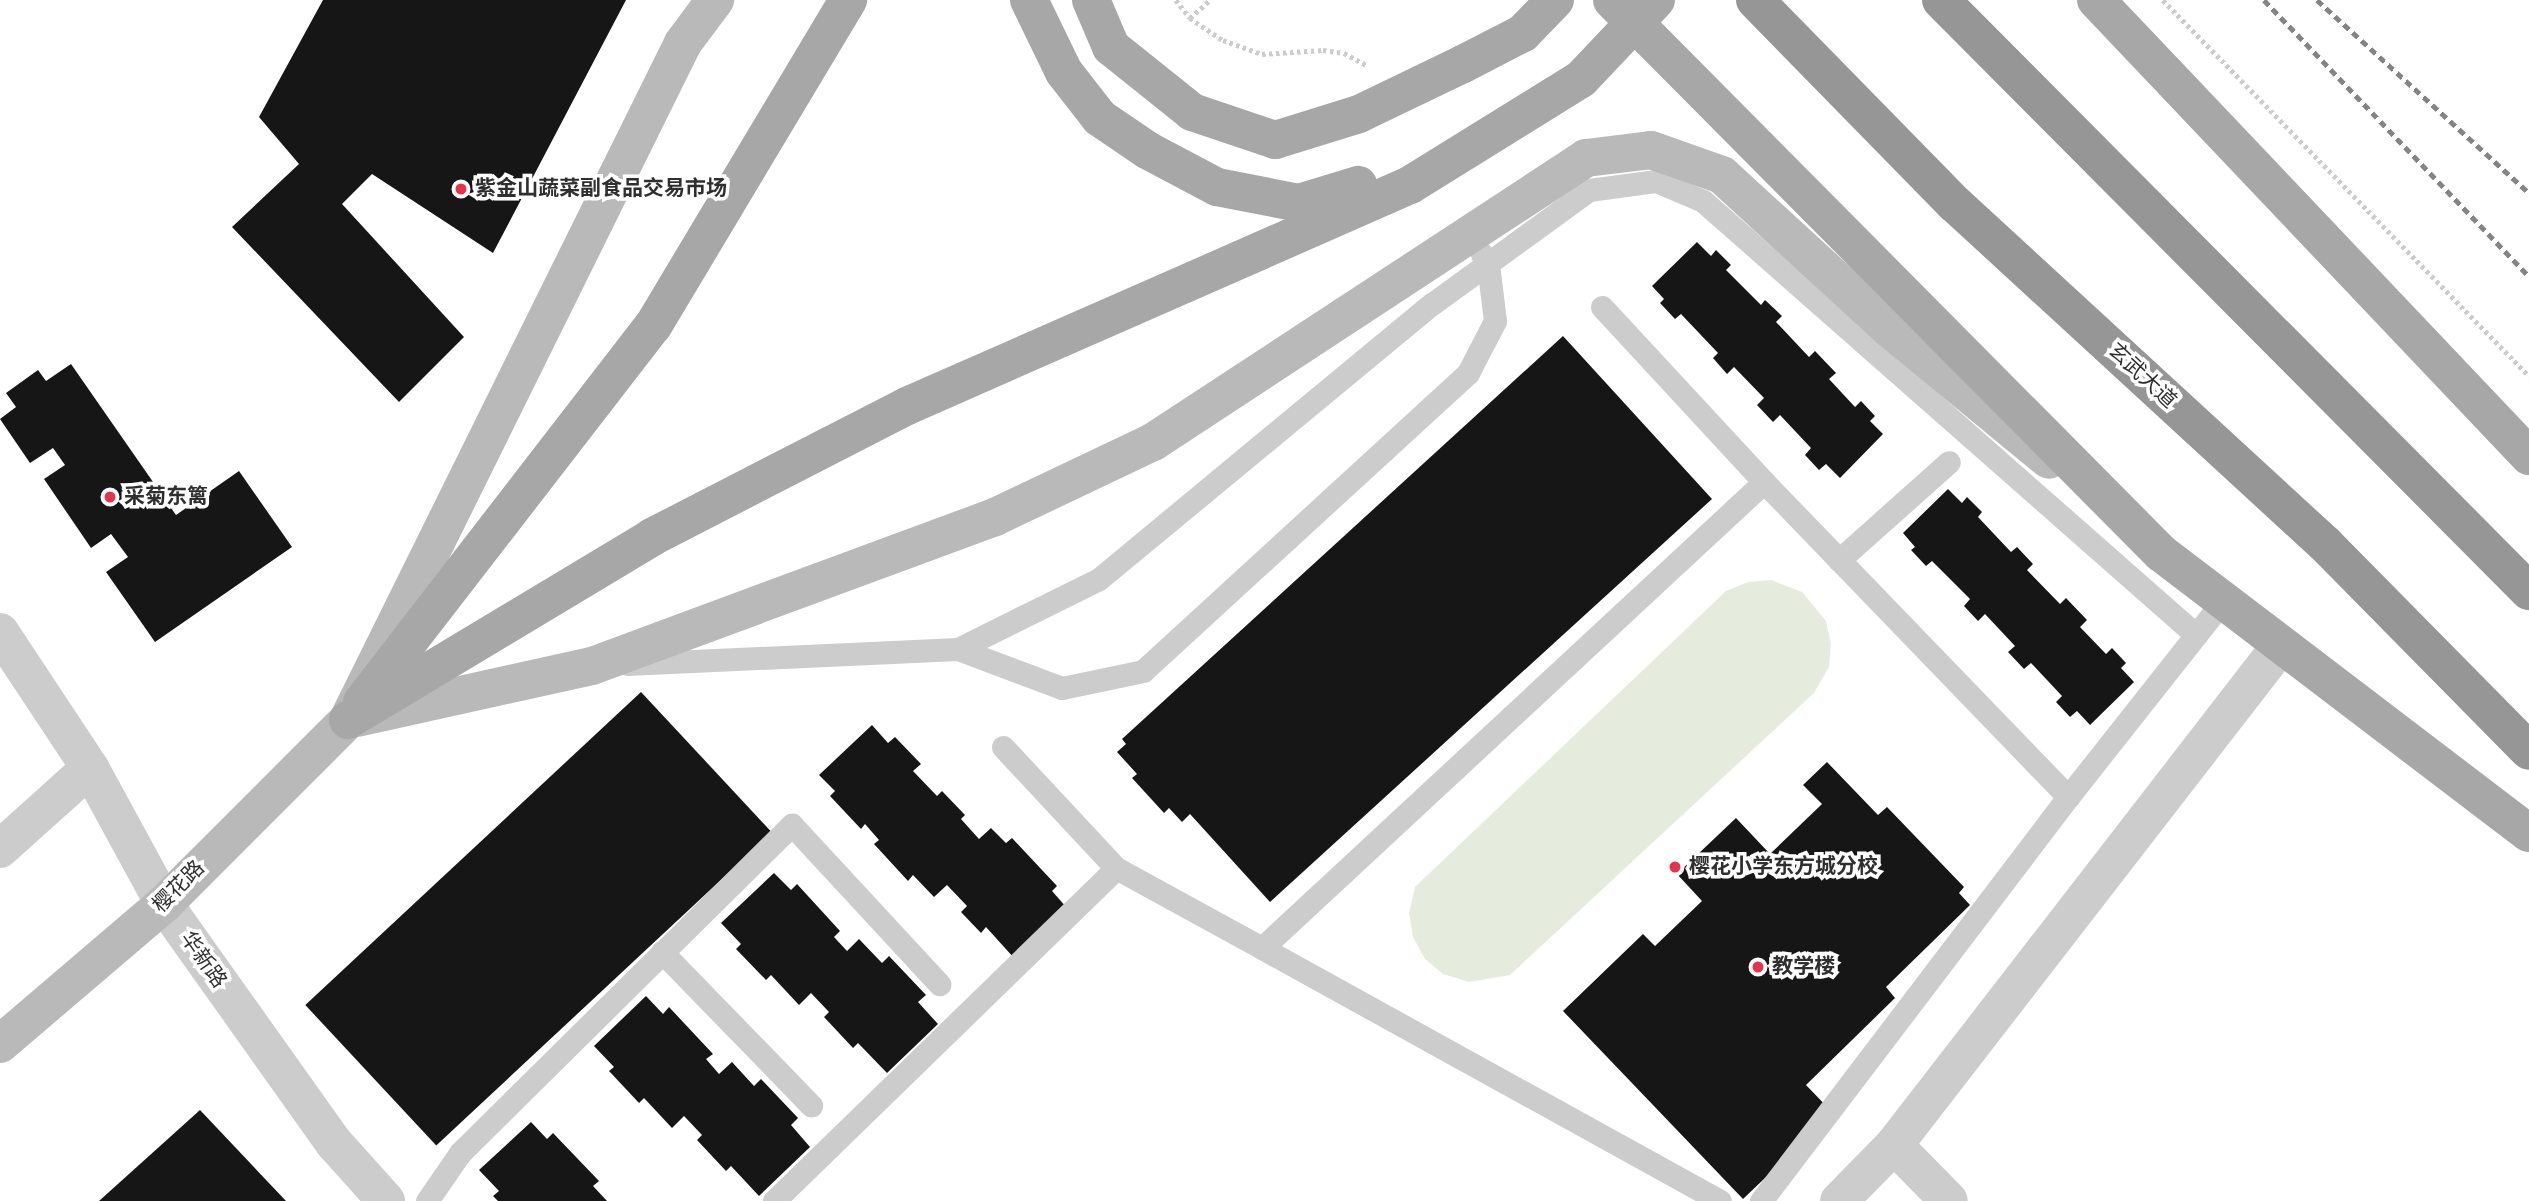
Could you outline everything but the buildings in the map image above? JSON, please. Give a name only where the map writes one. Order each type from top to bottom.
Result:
[{"type":"highway","name":"玄武大道","points":[[1755,0],[1955,204],[2326,545],[2529,751]]},
{"type":"highway","points":[[1941,0],[2529,591]]},
{"type":"main road","points":[[348,720],[653,326],[848,0]]},
{"type":"main road","points":[[1029,0],[1064,72],[1101,118],[1147,150],[1217,187],[1299,203],[1464,153]]},
{"type":"main road","points":[[1091,0],[1111,47],[1192,111],[1275,140],[1359,114],[1523,33],[1555,0]]},
{"type":"main road","points":[[1612,0],[2161,553],[2529,833]]},
{"type":"main road","points":[[348,720],[652,537],[907,406],[1410,185],[1581,79],[1656,0]]},
{"type":"main road","points":[[2096,0],[2529,456]]},
{"type":"street","points":[[348,720],[683,43],[715,0]]},
{"type":"street","points":[[348,720],[592,666],[995,517],[1153,442],[1586,158],[1651,150],[1723,175],[1889,328],[2161,553]]},
{"type":"street","name":"华新路","points":[[0,632],[90,768],[164,904],[334,1143],[386,1201]]},
{"type":"street","points":[[1839,1201],[1894,1145],[2281,645]]},
{"type":"street","name":"樱花路","points":[[0,1044],[164,904],[348,720]]},
{"type":"street","points":[[0,849],[90,768]]},
{"type":"street","points":[[1894,1145],[1949,1201]]},
{"type":"lane","points":[[958,649],[1099,579],[1485,259],[1589,190],[1656,181],[1703,201],[2196,635]]},
{"type":"lane","points":[[592,666],[958,649],[1062,688],[1143,671],[1468,373],[1495,321],[1485,259]]},
{"type":"lane","points":[[1602,307],[1764,482],[2068,797]]},
{"type":"lane","points":[[1839,560],[1949,461]]},
{"type":"lane","points":[[1262,948],[1764,482]]},
{"type":"lane","points":[[1761,1201],[2068,797],[2223,601]]},
{"type":"lane","points":[[1003,747],[1116,868],[1720,1201]]},
{"type":"lane","points":[[428,1201],[460,1153],[792,825],[939,984]]},
{"type":"lane","points":[[774,1201],[1116,868]]},
{"type":"lane","points":[[662,952],[811,1105]]},
{"type":"path","points":[[1176,0],[1191,18],[1223,40],[1262,54],[1344,53],[1360,59],[1375,74]]},
{"type":"path","points":[[1191,18],[1210,0]]},
{"type":"path","points":[[2163,0],[2529,376]]},
{"type":"green space","points":[[1771,580],[1802,592],[1826,621],[1831,644],[1829,667],[1814,693],[1510,975],[1469,982],[1443,974],[1425,959],[1413,937],[1409,913],[1415,887],[1726,591],[1748,582]]},
{"type":"railway","points":[[2264,0],[2529,276]]},
{"type":"railway","points":[[2317,0],[2529,193]]},
{"type":"place","name":"紫金山蔬菜副食品交易市场","points":[[461,189]]},
{"type":"place","name":"采菊东篱","points":[[110,497]]},
{"type":"place","name":"樱花小学东方城分校","points":[[1675,867]]},
{"type":"place","name":"教学楼","points":[[1758,967]]}]
